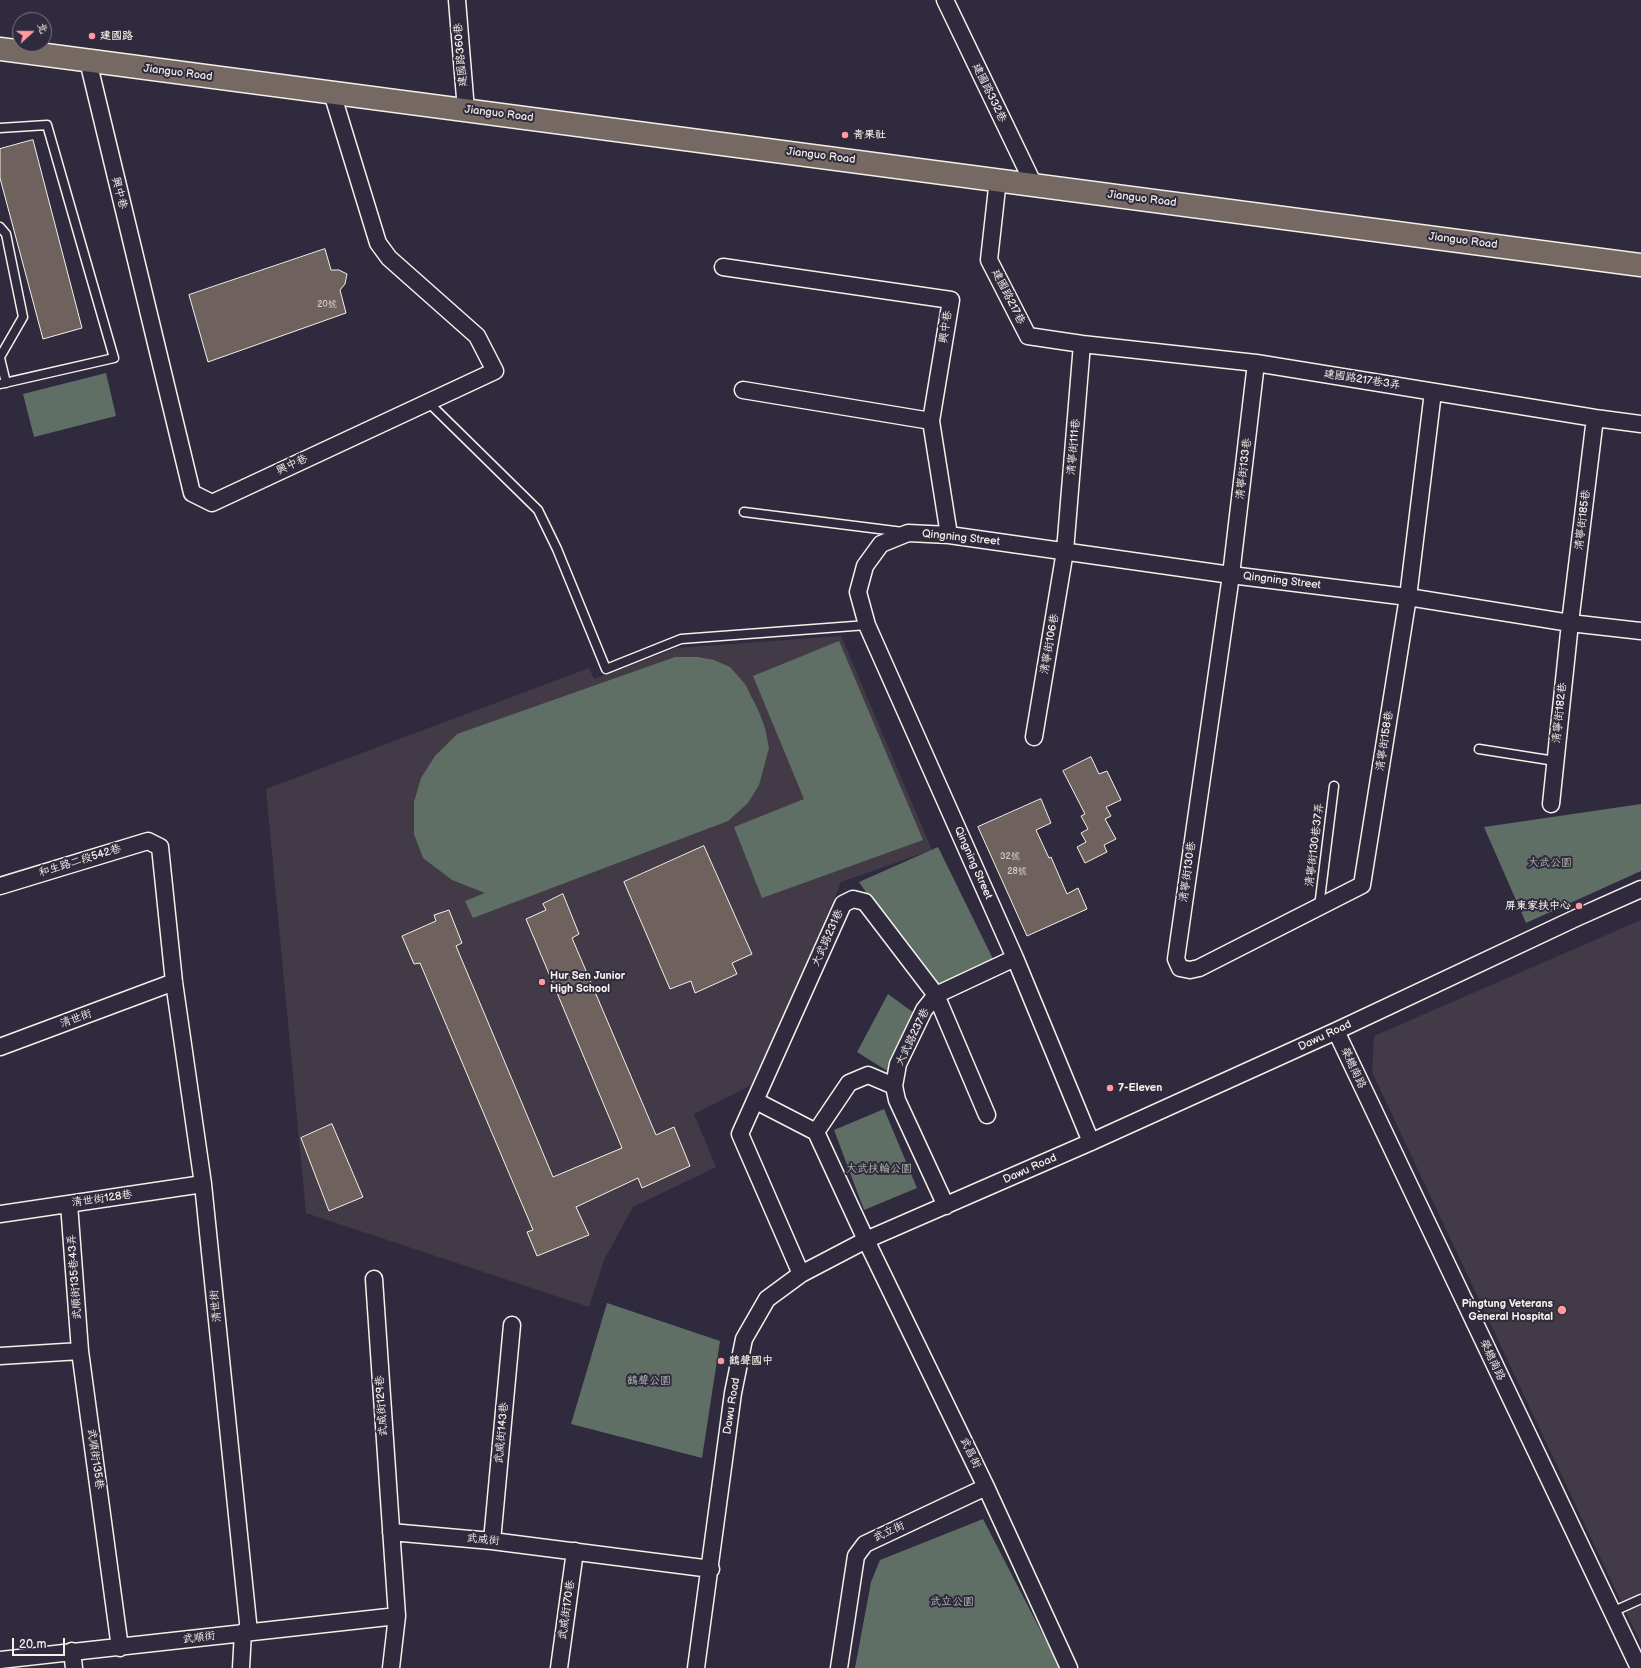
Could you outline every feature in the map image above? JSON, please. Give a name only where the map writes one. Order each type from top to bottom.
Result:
[{"type":"main road","name":"Jianguo Road","points":[[0,49],[88,62],[998,179],[1641,265]]},
{"type":"street","name":"建國路360巷","points":[[457,0],[466,110]]},
{"type":"street","name":"建國路332巷","points":[[944,0],[1034,185]]},
{"type":"street","name":"興中巷","points":[[88,62],[192,493],[212,503],[427,401],[494,371],[477,336],[389,258],[378,243],[332,93]]},
{"type":"street","name":"建國路217巷","points":[[998,179],[989,260],[1028,336],[1082,344]]},
{"type":"street","name":"興中巷","points":[[723,267],[951,300],[931,421],[949,535]]},
{"type":"street","name":"建國路217巷3弄","points":[[1082,344],[1256,363],[1595,418],[1641,424]]},
{"type":"street","name":"清寧街111巷","points":[[1065,551],[1082,344]]},
{"type":"street","name":"清寧街133巷","points":[[1231,575],[1256,363]]},
{"type":"street","points":[[743,390],[931,421]]},
{"type":"street","name":"清寧街158巷","points":[[1362,884],[1408,597],[1433,392]]},
{"type":"street","name":"清寧街185巷","points":[[1570,623],[1595,418]]},
{"type":"street","name":"Qingning Street","points":[[1091,1142],[1015,958],[867,625],[858,592],[865,566],[881,544],[908,533],[949,535],[1231,575],[1408,597],[1570,623],[1641,631]]},
{"type":"street","name":"清寧街106巷","points":[[1034,737],[1065,551]]},
{"type":"street","name":"清寧街130巷","points":[[1231,575],[1176,959],[1180,968],[1190,970],[1199,968],[1362,884]]},
{"type":"street","name":"清寧街182巷","points":[[1550,804],[1570,623]]},
{"type":"street","name":"和生路二段542巷","points":[[0,886],[148,841],[160,846]]},
{"type":"street","name":"清世街","points":[[160,846],[174,982],[204,1184],[246,1632],[241,1668]]},
{"type":"street","name":"Dawu Road","points":[[696,1668],[734,1393],[744,1339],[767,1299],[801,1274],[866,1240],[1091,1142],[1336,1031],[1641,889]]},
{"type":"street","name":"大武路231巷","points":[[801,1274],[740,1134],[756,1102],[843,904],[853,899],[865,902],[936,995],[987,1115]]},
{"type":"street","name":"大武路237巷","points":[[946,1206],[897,1100],[894,1086],[898,1064],[924,1010],[936,995],[1015,958]]},
{"type":"street","name":"清世街","points":[[0,1047],[174,982]]},
{"type":"street","name":"榮總南路","points":[[1336,1031],[1639,1668]]},
{"type":"street","points":[[816,1132],[849,1083],[868,1075],[894,1086]]},
{"type":"street","points":[[756,1102],[816,1132],[866,1240]]},
{"type":"street","name":"清世街128巷","points":[[0,1214],[204,1184]]},
{"type":"street","name":"武順街135巷43弄","points":[[69,1204],[80,1351]]},
{"type":"street","name":"武昌街","points":[[866,1240],[986,1487],[1068,1668]]},
{"type":"street","name":"武威街129巷","points":[[374,1280],[391,1532]]},
{"type":"street","name":"武威街143巷","points":[[492,1541],[512,1325]]},
{"type":"street","points":[[0,1356],[80,1351]]},
{"type":"street","name":"武順街135巷","points":[[80,1351],[120,1648]]},
{"type":"street","name":"武立街","points":[[839,1668],[856,1556],[865,1544],[986,1487]]},
{"type":"street","points":[[391,1532],[397,1616],[391,1668]]},
{"type":"street","name":"武威街","points":[[391,1532],[492,1541],[711,1568]]},
{"type":"street","name":"武威街170巷","points":[[559,1668],[575,1551]]},
{"type":"street","name":"武順街","points":[[0,1660],[72,1651],[120,1648],[246,1632],[397,1616]]},
{"type":"street","points":[[72,1651],[74,1668]]},
{"type":"lane","points":[[0,128],[47,125],[114,358],[3,384],[0,357],[23,317],[6,234],[0,227]]},
{"type":"lane","points":[[427,401],[538,510],[557,549],[606,669],[681,639],[867,625]]},
{"type":"lane","points":[[744,512],[908,533]]},
{"type":"lane","points":[[1479,749],[1555,761]]},
{"type":"lane","name":"清寧街130巷37弄","points":[[1319,907],[1334,786]]},
{"type":"lane","points":[[1612,1612],[1641,1599]]},
{"type":"shaded area","name":"Hur Sen Junior High School","points":[[841,636],[932,850],[841,882],[758,1082],[694,1114],[716,1167],[633,1207],[604,1260],[589,1307],[306,1213],[266,789],[589,668],[594,679],[677,648]]},
{"type":"shaded area","name":"Pingtung Veterans General Hospital","points":[[1641,920],[1641,1644],[1372,1072],[1374,1036]]},
{"type":"green space","points":[[106,373],[116,416],[34,437],[23,394]]},
{"type":"green space","points":[[839,641],[923,840],[762,898],[734,827],[804,799],[753,676]]},
{"type":"green space","points":[[675,657],[698,657],[714,660],[730,667],[745,684],[759,712],[765,728],[769,748],[759,785],[748,803],[728,821],[473,918],[465,901],[485,893],[452,880],[423,858],[414,834],[414,802],[421,778],[435,756],[457,734]]},
{"type":"green space","name":"大武公園","points":[[1641,804],[1641,871],[1526,923],[1484,827]]},
{"type":"green space","points":[[938,847],[994,961],[936,985],[906,951],[859,882]]},
{"type":"green space","points":[[888,994],[921,1018],[889,1072],[857,1052]]},
{"type":"green space","name":"大武扶輪公園","points":[[884,1109],[917,1188],[864,1210],[834,1130]]},
{"type":"green space","name":"鶴聲公園","points":[[607,1303],[720,1341],[702,1458],[571,1424]]},
{"type":"green space","name":"武立公園","points":[[983,1519],[1060,1668],[855,1668],[871,1582],[880,1560]]},
{"type":"building","points":[[33,140],[82,328],[43,339],[0,178],[0,149]]},
{"type":"building","points":[[325,249],[331,270],[339,270],[347,274],[345,284],[340,290],[346,313],[208,362],[189,295]]},
{"type":"building","points":[[1091,757],[1099,774],[1107,771],[1121,800],[1106,807],[1111,816],[1105,819],[1116,839],[1104,845],[1107,852],[1085,863],[1077,847],[1086,842],[1081,833],[1088,829],[1081,816],[1085,814],[1063,771]]},
{"type":"building","points":[[1041,799],[1051,823],[1036,830],[1049,858],[1051,857],[1067,894],[1078,888],[1087,909],[1027,936],[978,827]]},
{"type":"building","points":[[704,846],[752,954],[732,963],[737,974],[695,993],[691,981],[670,989],[624,882]]},
{"type":"building","points":[[563,894],[579,934],[572,938],[656,1135],[674,1127],[690,1166],[642,1188],[638,1178],[576,1207],[589,1235],[537,1256],[527,1232],[533,1230],[420,963],[414,964],[402,936],[436,921],[434,915],[449,910],[462,943],[456,946],[553,1177],[622,1148],[526,919],[546,910],[543,904]]},
{"type":"building","points":[[332,1124],[363,1197],[329,1211],[301,1138]]},
{"type":"place","name":"建國路","points":[[92,36]]},
{"type":"place","name":"青果社","points":[[845,135]]},
{"type":"place","name":"屏東家扶中心","points":[[1579,906]]},
{"type":"place","name":"Hur Sen Junior High School","points":[[542,982]]},
{"type":"place","name":"7-Eleven","points":[[1110,1088]]},
{"type":"place","name":"Pingtung Veterans General Hospital","points":[[1562,1310]]},
{"type":"place","name":"鶴聲國中","points":[[721,1361]]}]
